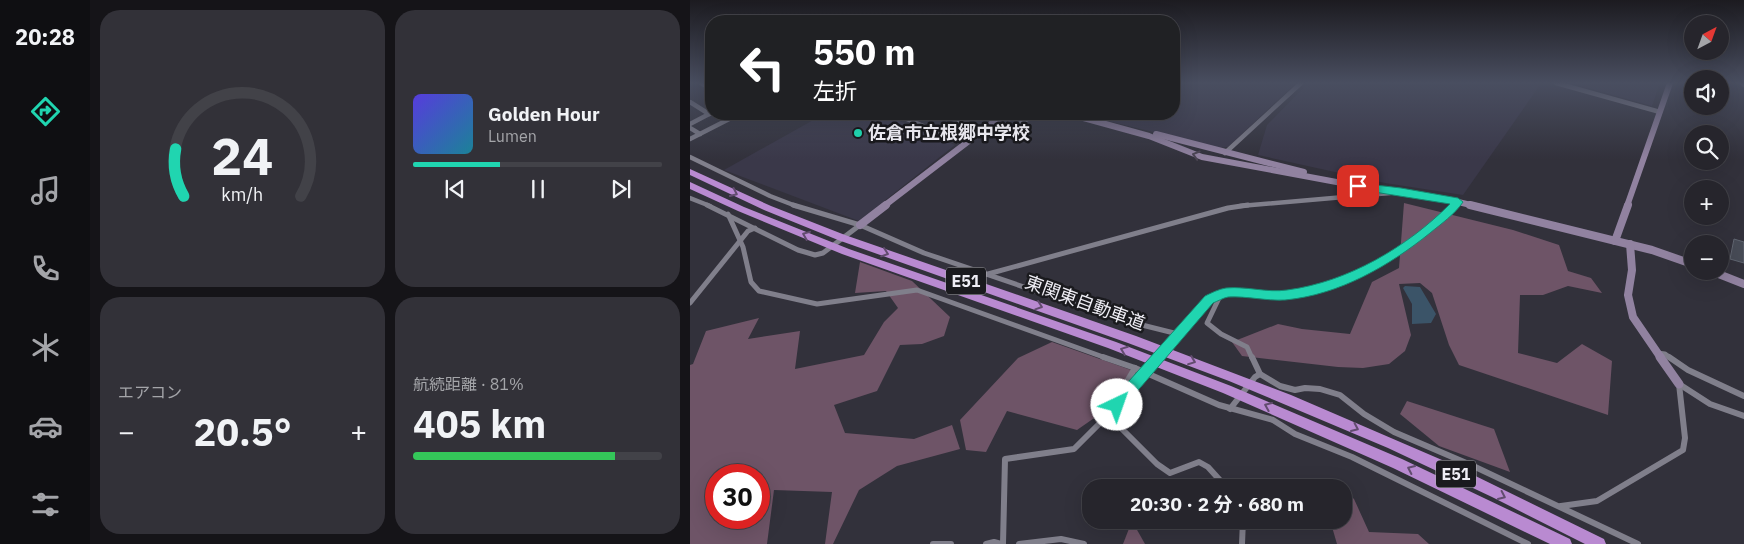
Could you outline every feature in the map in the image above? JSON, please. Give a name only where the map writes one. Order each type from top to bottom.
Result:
[{"type":"highway","name":"東関東自動車道","points":[[690,172],[786,216],[1118,334],[1310,409],[1444,468],[1599,544]]},
{"type":"highway","name":"東関東自動車道","points":[[690,185],[842,249],[1112,345],[1235,392],[1380,454],[1565,544]]},
{"type":"street","points":[[1213,159],[1225,153],[1273,108]]},
{"type":"street","points":[[1647,108],[1660,112]]},
{"type":"street","points":[[1615,240],[1661,108]]},
{"type":"street","points":[[690,124],[705,116]]},
{"type":"street","points":[[690,139],[727,120]]},
{"type":"street","points":[[909,120],[947,136],[968,120]]},
{"type":"street","points":[[955,120],[964,123]]},
{"type":"street","points":[[690,198],[728,214],[810,254],[823,253],[996,120]]},
{"type":"street","points":[[983,130],[1000,137],[1026,120]]},
{"type":"street","points":[[1095,120],[1149,136],[1184,151],[1213,159],[1458,202],[1615,240],[1684,261]]},
{"type":"street","points":[[1098,120],[1128,126],[1225,153],[1382,189]]},
{"type":"street","points":[[690,128],[700,134]]},
{"type":"street","points":[[991,140],[994,135]]},
{"type":"street","points":[[1225,153],[1237,163]]},
{"type":"street","points":[[690,158],[734,180],[798,207],[860,225],[924,253],[1118,318],[1178,334]]},
{"type":"street","points":[[988,274],[1228,208],[1401,191]]},
{"type":"street","points":[[986,544],[1002,544],[1005,459],[1074,449],[1117,405],[1209,299],[1221,294],[1288,295],[1349,278],[1398,252],[1442,218],[1458,202]]},
{"type":"street","points":[[728,214],[744,250],[749,279],[752,286],[759,291],[817,304],[917,290],[1135,368],[1230,409],[1273,420],[1295,434],[1352,457],[1528,544]]},
{"type":"street","points":[[690,303],[748,231],[755,228]]},
{"type":"street","points":[[1630,244],[1632,270],[1628,288],[1629,302],[1636,322],[1679,384],[1689,393],[1734,414],[1744,416]]},
{"type":"street","points":[[1729,278],[1744,284]]},
{"type":"street","points":[[1221,294],[1207,324],[1221,334],[1247,347],[1260,374],[1290,390],[1320,389],[1340,395],[1364,414],[1394,432],[1561,506],[1638,544]]},
{"type":"street","points":[[1657,353],[1665,354],[1688,370],[1744,396]]},
{"type":"street","points":[[1117,405],[1119,395],[1135,368]]},
{"type":"street","points":[[1230,409],[1255,377],[1260,374]]},
{"type":"street","points":[[1561,506],[1597,500],[1683,450],[1684,438],[1679,384]]},
{"type":"street","points":[[1108,415],[1157,464],[1170,473],[1199,462],[1208,467],[1219,479]]},
{"type":"street","points":[[1242,544],[1243,529]]},
{"type":"street","points":[[1019,544],[1058,538],[1078,541],[1084,544]]},
{"type":"street","points":[[933,544],[951,544]]},
{"type":"shaded area","points":[[1180,108],[1269,108],[1228,147],[1219,148],[1104,120],[1180,120]]},
{"type":"shaded area","points":[[1283,108],[1524,108],[1463,195],[1385,183],[1258,155],[1267,125]]},
{"type":"shaded area","points":[[813,120],[897,120],[955,145],[859,221],[724,170]]},
{"type":"shaded area","points":[[1404,203],[1513,230],[1559,245],[1568,271],[1591,278],[1602,293],[1568,286],[1543,295],[1520,295],[1518,353],[1557,363],[1582,344],[1612,361],[1608,415],[1459,365],[1449,345],[1432,293],[1420,283],[1399,284],[1411,335],[1405,351],[1389,364],[1363,368],[1338,367],[1242,356],[1232,342],[1278,324],[1302,329],[1350,334],[1372,282],[1399,268]]},
{"type":"shaded area","points":[[860,262],[912,281],[950,317],[944,336],[922,344],[900,345],[877,391],[834,405],[845,433],[914,439],[952,425],[960,449],[897,466],[859,490],[833,544],[825,544],[832,492],[774,490],[770,521],[770,464],[705,464],[705,529],[769,529],[767,544],[690,544],[690,365],[693,364],[706,331],[759,318],[748,339],[800,331],[795,369],[864,355],[884,322],[898,308],[886,291],[855,293]]},
{"type":"shaded area","points":[[1052,342],[1131,370],[1110,407],[1077,430],[1007,411],[986,452],[966,450],[960,420],[1018,358]]},
{"type":"shaded area","points":[[1407,401],[1494,429],[1510,472],[1439,446],[1400,414]]},
{"type":"shaded area","points":[[1352,497],[1369,532],[1418,534],[1429,544],[1337,544],[1333,529],[1352,529]]},
{"type":"shaded area","points":[[1129,529],[1137,529],[1145,544],[1123,544]]},
{"type":"water","points":[[1405,286],[1420,287],[1436,314],[1431,323],[1412,324],[1412,304],[1403,288]]},
{"type":"building","points":[[1734,239],[1744,242],[1744,263],[1730,259]]},
{"type":"place","name":"佐倉市立根郷中学校","points":[[858,133]]},
{"type":"route","points":[[1117,405],[1209,299],[1226,293],[1266,296],[1288,295],[1349,278],[1398,252],[1442,218],[1458,202],[1401,191],[1358,186]]}]
